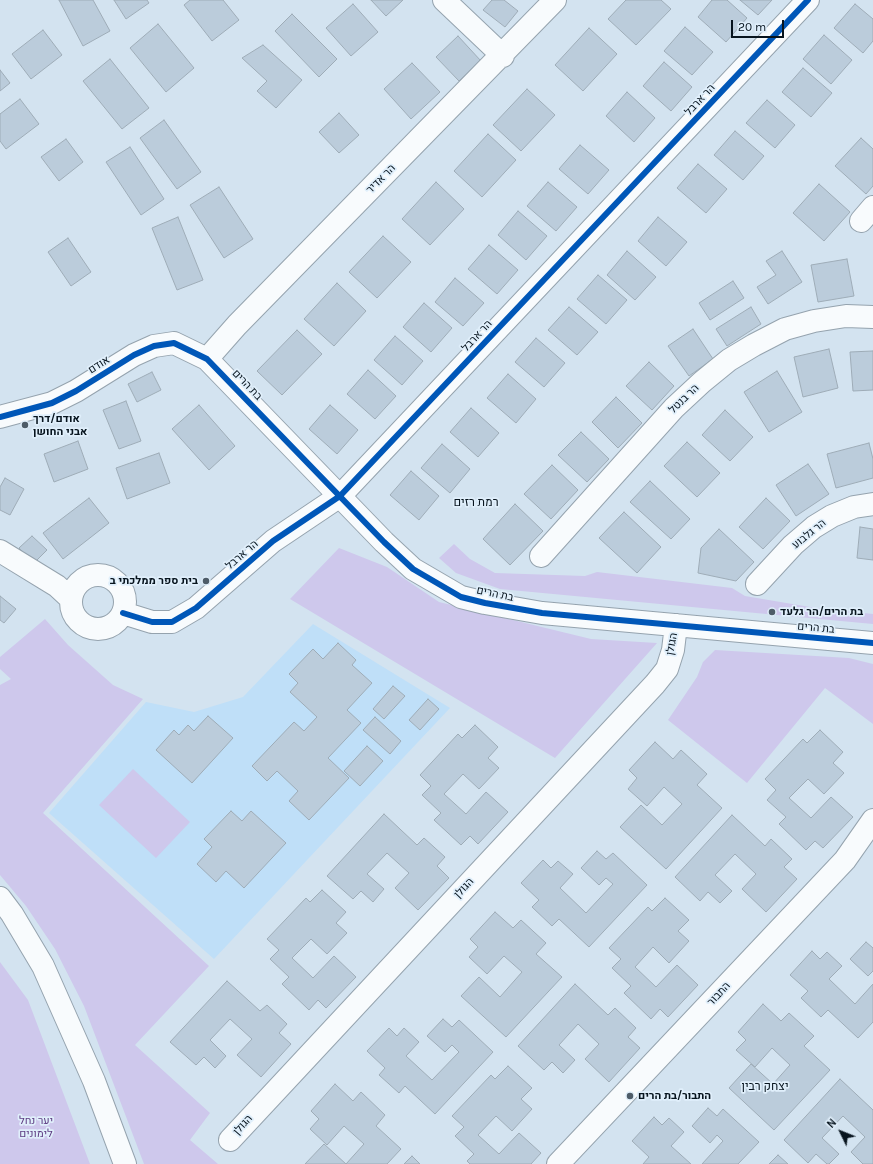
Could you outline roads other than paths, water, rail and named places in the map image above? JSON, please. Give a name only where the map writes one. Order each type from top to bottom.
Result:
[{"type":"street","points":[[444,0],[502,56]]},
{"type":"street","name":"הר אדיר","points":[[207,359],[237,326],[555,0]]},
{"type":"street","name":"הר ארבל","points":[[123,613],[152,622],[172,622],[196,608],[274,541],[340,496],[808,0]]},
{"type":"street","name":"הר בנטל","points":[[541,556],[674,408],[729,360],[754,345],[792,327],[814,321],[846,316],[873,318]]},
{"type":"street","name":"אודם","points":[[0,417],[52,403],[76,392],[134,355],[154,346],[174,343],[207,359]]},
{"type":"street","name":"בת הרים","points":[[207,359],[340,496],[414,569],[461,597],[485,603],[542,613],[873,643]]},
{"type":"street","name":"הר גלבוע","points":[[757,584],[793,545],[814,527],[854,507],[873,504]]},
{"type":"street","points":[[0,551],[57,586],[71,599]]},
{"type":"street","points":[[93,575],[103,575],[112,578],[123,589],[125,598],[123,613],[118,621],[110,626],[101,629],[87,627],[73,614],[71,599],[74,589],[80,582],[93,575]]},
{"type":"street","name":"הגולן","points":[[230,1140],[655,684],[667,668],[673,650],[676,625]]},
{"type":"street","name":"התבור","points":[[558,1164],[846,860],[873,820]]},
{"type":"street","points":[[0,898],[43,966],[94,1081],[125,1164]]},
{"type":"place","name":"אודם/דרך אבני החושן","points":[[25,425]]},
{"type":"place","name":"בית ספר ממלכתי ב","points":[[206,581]]},
{"type":"place","name":"בת הרים/הר גלעד","points":[[772,612]]},
{"type":"place","name":"התבור/בת הרים","points":[[630,1096]]},
{"type":"district","name":"רמת רזים","points":[[476,503]]},
{"type":"district","name":"יצחק רבין","points":[[765,1087]]},
{"type":"park label","name":"יער נחל לימונים","points":[[36,1127]]}]
